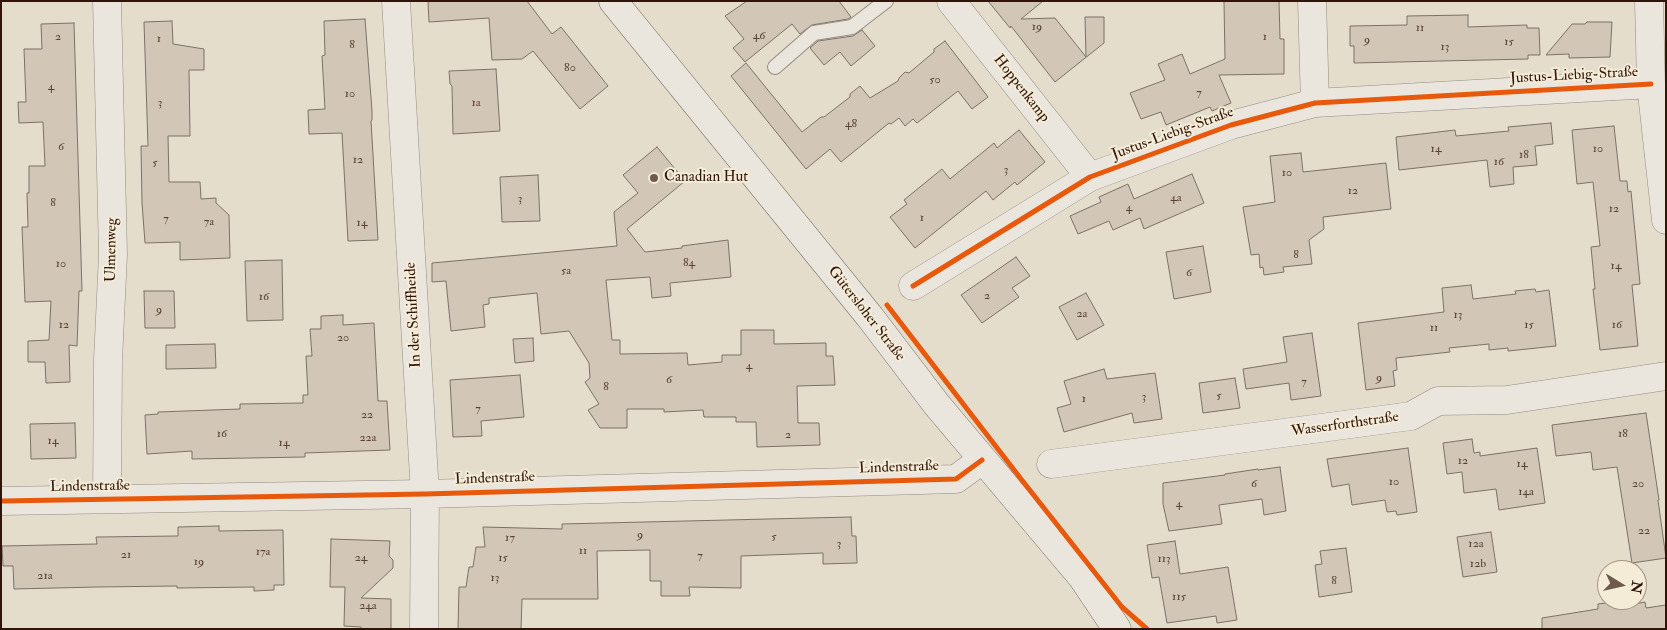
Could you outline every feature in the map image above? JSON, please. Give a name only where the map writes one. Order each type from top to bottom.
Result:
[{"type":"street","name":"Ulmenweg","points":[[107,1],[113,254],[108,360],[107,499]]},
{"type":"street","name":"In der Schiffheide","points":[[396,1],[425,494],[424,629]]},
{"type":"street","name":"Gütersloher Straße","points":[[612,1],[870,317],[937,405],[1082,577],[1117,629]]},
{"type":"street","name":"Hoppenkamp","points":[[951,1],[1090,177]]},
{"type":"street","points":[[1312,1],[1315,103]]},
{"type":"street","points":[[1649,1],[1651,84],[1661,132],[1666,220]]},
{"type":"street","name":"Justus-Liebig-Straße","points":[[912,286],[1090,177],[1231,125],[1315,103],[1651,84]]},
{"type":"street","name":"Wasserforthstraße","points":[[1052,464],[1410,416],[1438,402],[1508,400],[1666,376]]},
{"type":"street","name":"Lindenstraße","points":[[1,501],[425,494],[956,479],[982,460]]},
{"type":"lane","points":[[775,67],[814,33],[852,27],[886,1]]},
{"type":"building","points":[[428,1],[527,1],[552,34],[561,27],[608,86],[580,109],[533,51],[522,59],[492,60],[489,18],[429,22]]},
{"type":"building","points":[[747,1],[839,1],[851,17],[812,25],[800,34],[792,24],[745,62],[733,48],[744,39],[725,16]]},
{"type":"building","points":[[988,1],[1043,1],[1021,19],[1055,18],[1086,57],[1085,17],[1104,17],[1104,43],[1055,82],[1011,26],[1010,28]]},
{"type":"building","points":[[1224,1],[1279,1],[1280,39],[1284,39],[1284,74],[1219,75],[1231,103],[1212,111],[1210,107],[1166,125],[1161,112],[1141,119],[1130,93],[1165,80],[1158,64],[1182,54],[1190,74],[1225,59]]},
{"type":"building","points":[[1468,15],[1468,27],[1527,25],[1527,28],[1539,28],[1540,55],[1528,55],[1528,59],[1354,63],[1354,46],[1350,46],[1350,26],[1407,25],[1407,16]]},
{"type":"building","points":[[365,19],[372,111],[378,240],[348,241],[342,133],[309,134],[308,110],[325,109],[322,56],[325,55],[324,21]]},
{"type":"building","points":[[172,21],[173,44],[204,49],[204,70],[189,70],[190,136],[168,136],[169,182],[200,182],[201,199],[216,198],[216,203],[229,215],[230,258],[180,260],[180,242],[145,243],[141,146],[148,146],[144,22]]},
{"type":"building","points":[[1587,22],[1612,22],[1610,57],[1569,58],[1569,54],[1546,55],[1572,24],[1585,24]]},
{"type":"building","points":[[74,23],[82,291],[79,291],[77,346],[69,345],[70,382],[46,383],[45,362],[28,362],[28,341],[49,340],[51,301],[25,302],[22,227],[28,227],[27,193],[29,193],[29,166],[45,166],[43,122],[19,123],[18,102],[26,102],[24,49],[42,49],[41,24]]},
{"type":"building","points":[[862,30],[875,46],[851,66],[840,52],[824,65],[810,48],[818,41],[853,36]]},
{"type":"building","points":[[945,41],[988,97],[972,109],[958,91],[917,123],[913,119],[905,126],[899,118],[891,124],[889,123],[841,162],[830,149],[806,169],[731,76],[746,63],[802,132],[850,97],[850,94],[860,86],[870,98],[898,81],[905,72],[909,73]]},
{"type":"building","points":[[496,69],[500,131],[453,134],[452,86],[450,84],[449,71]]},
{"type":"building","points":[[1551,123],[1553,144],[1535,146],[1537,165],[1513,167],[1514,184],[1490,187],[1487,160],[1399,170],[1396,137],[1455,130],[1456,136],[1509,131],[1508,127]]},
{"type":"building","points":[[1614,126],[1620,181],[1627,181],[1628,192],[1631,191],[1640,284],[1632,285],[1638,346],[1600,350],[1593,289],[1595,289],[1591,247],[1600,246],[1593,182],[1577,184],[1572,130]]},
{"type":"building","points":[[1019,130],[1045,162],[1017,185],[1015,182],[993,200],[986,191],[915,248],[890,217],[907,204],[904,200],[942,169],[950,179],[994,143],[997,148]]},
{"type":"building","points":[[657,147],[685,181],[627,229],[645,252],[728,240],[731,277],[670,283],[671,296],[652,298],[650,277],[606,280],[612,340],[620,340],[620,354],[687,353],[688,365],[722,362],[722,355],[741,355],[741,330],[774,330],[774,344],[826,343],[826,356],[833,356],[835,385],[797,386],[798,423],[819,423],[820,445],[757,447],[756,422],[736,422],[736,417],[704,417],[703,410],[664,412],[664,409],[627,409],[627,428],[600,428],[588,410],[599,404],[585,382],[590,378],[589,363],[569,331],[541,334],[537,293],[489,298],[489,304],[483,305],[485,327],[451,331],[446,281],[432,282],[432,263],[617,246],[614,212],[638,193],[623,175]]},
{"type":"building","points":[[1301,153],[1303,172],[1386,163],[1391,209],[1323,217],[1324,229],[1309,240],[1312,264],[1283,267],[1284,272],[1264,275],[1263,267],[1260,268],[1259,254],[1251,255],[1243,207],[1275,202],[1270,156]]},
{"type":"building","points":[[1192,174],[1204,203],[1144,229],[1140,218],[1113,230],[1109,221],[1078,234],[1070,216],[1101,202],[1099,197],[1128,184],[1134,199]]},
{"type":"building","points":[[538,175],[540,221],[502,222],[500,177]]},
{"type":"building","points":[[1203,246],[1211,292],[1174,299],[1166,252]]},
{"type":"building","points":[[1016,257],[1030,276],[1012,288],[1019,297],[982,323],[961,295]]},
{"type":"building","points":[[282,260],[283,320],[247,321],[245,261]]},
{"type":"building","points":[[1471,285],[1473,299],[1516,294],[1515,291],[1535,289],[1536,292],[1549,290],[1556,346],[1508,351],[1508,348],[1489,350],[1489,344],[1449,348],[1450,352],[1396,358],[1397,370],[1393,371],[1395,386],[1366,390],[1358,323],[1444,312],[1442,288]]},
{"type":"building","points":[[144,291],[174,291],[175,328],[145,328]]},
{"type":"building","points":[[1086,293],[1104,325],[1077,340],[1059,307]]},
{"type":"building","points":[[343,315],[343,325],[374,323],[378,401],[387,401],[390,450],[305,453],[305,457],[192,459],[192,451],[147,454],[145,415],[158,414],[158,412],[240,409],[240,404],[303,403],[303,395],[308,395],[306,356],[312,356],[310,329],[321,329],[321,316]]},
{"type":"building","points":[[1312,333],[1321,396],[1291,400],[1289,383],[1246,389],[1243,369],[1287,362],[1283,337]]},
{"type":"building","points":[[533,338],[534,361],[515,363],[513,339]]},
{"type":"building","points":[[215,344],[216,368],[166,369],[166,345]]},
{"type":"building","points":[[1104,369],[1107,379],[1155,373],[1162,419],[1134,423],[1132,413],[1064,432],[1057,408],[1071,404],[1064,381]]},
{"type":"building","points":[[520,375],[524,417],[481,421],[482,436],[453,437],[450,380]]},
{"type":"building","points":[[1235,378],[1240,408],[1203,413],[1199,383]]},
{"type":"building","points":[[1646,413],[1666,558],[1647,561],[1632,560],[1617,467],[1593,470],[1591,452],[1556,456],[1552,425]]},
{"type":"building","points":[[75,423],[76,458],[31,459],[30,424]]},
{"type":"building","points":[[1472,439],[1474,453],[1480,452],[1480,456],[1537,448],[1545,503],[1499,510],[1496,489],[1464,493],[1462,472],[1447,474],[1443,443]]},
{"type":"building","points":[[1408,448],[1417,512],[1397,515],[1396,511],[1387,512],[1385,500],[1352,505],[1349,484],[1332,487],[1327,459]]},
{"type":"building","points":[[1280,467],[1286,511],[1264,515],[1262,499],[1219,505],[1222,524],[1169,531],[1163,504],[1163,483]]},
{"type":"building","points":[[851,517],[852,536],[856,536],[857,563],[823,564],[823,553],[741,556],[741,588],[689,587],[690,596],[661,596],[661,581],[650,581],[650,550],[597,551],[598,599],[522,599],[521,629],[458,629],[459,587],[466,587],[469,567],[473,567],[476,547],[485,547],[483,527],[562,529],[562,524]]},
{"type":"building","points":[[219,526],[219,531],[283,530],[284,585],[274,585],[274,590],[254,591],[254,587],[177,588],[177,586],[14,589],[13,566],[3,566],[2,546],[97,544],[96,537],[178,536],[178,527]]},
{"type":"building","points":[[1491,532],[1497,572],[1463,577],[1457,537]]},
{"type":"building","points":[[331,539],[390,541],[389,556],[393,560],[393,568],[361,598],[391,599],[391,629],[361,629],[361,627],[344,626],[345,587],[330,587]]},
{"type":"building","points":[[1175,541],[1180,574],[1228,567],[1237,620],[1217,623],[1216,616],[1167,623],[1159,577],[1152,578],[1147,545]]},
{"type":"building","points":[[1346,548],[1352,592],[1319,597],[1315,565],[1322,564],[1320,551]]},
{"type":"building","points":[[1666,605],[1666,629],[1542,629],[1542,618],[1597,609],[1647,610],[1647,608]]},
{"type":"cycle path","points":[[913,286],[1090,177],[1231,125],[1315,103],[1651,84]]},
{"type":"cycle path","points":[[887,305],[1122,607],[1147,629]]},
{"type":"cycle path","points":[[1,501],[425,494],[956,479],[982,460]]},
{"type":"place","name":"Canadian Hut","points":[[654,178]]}]
